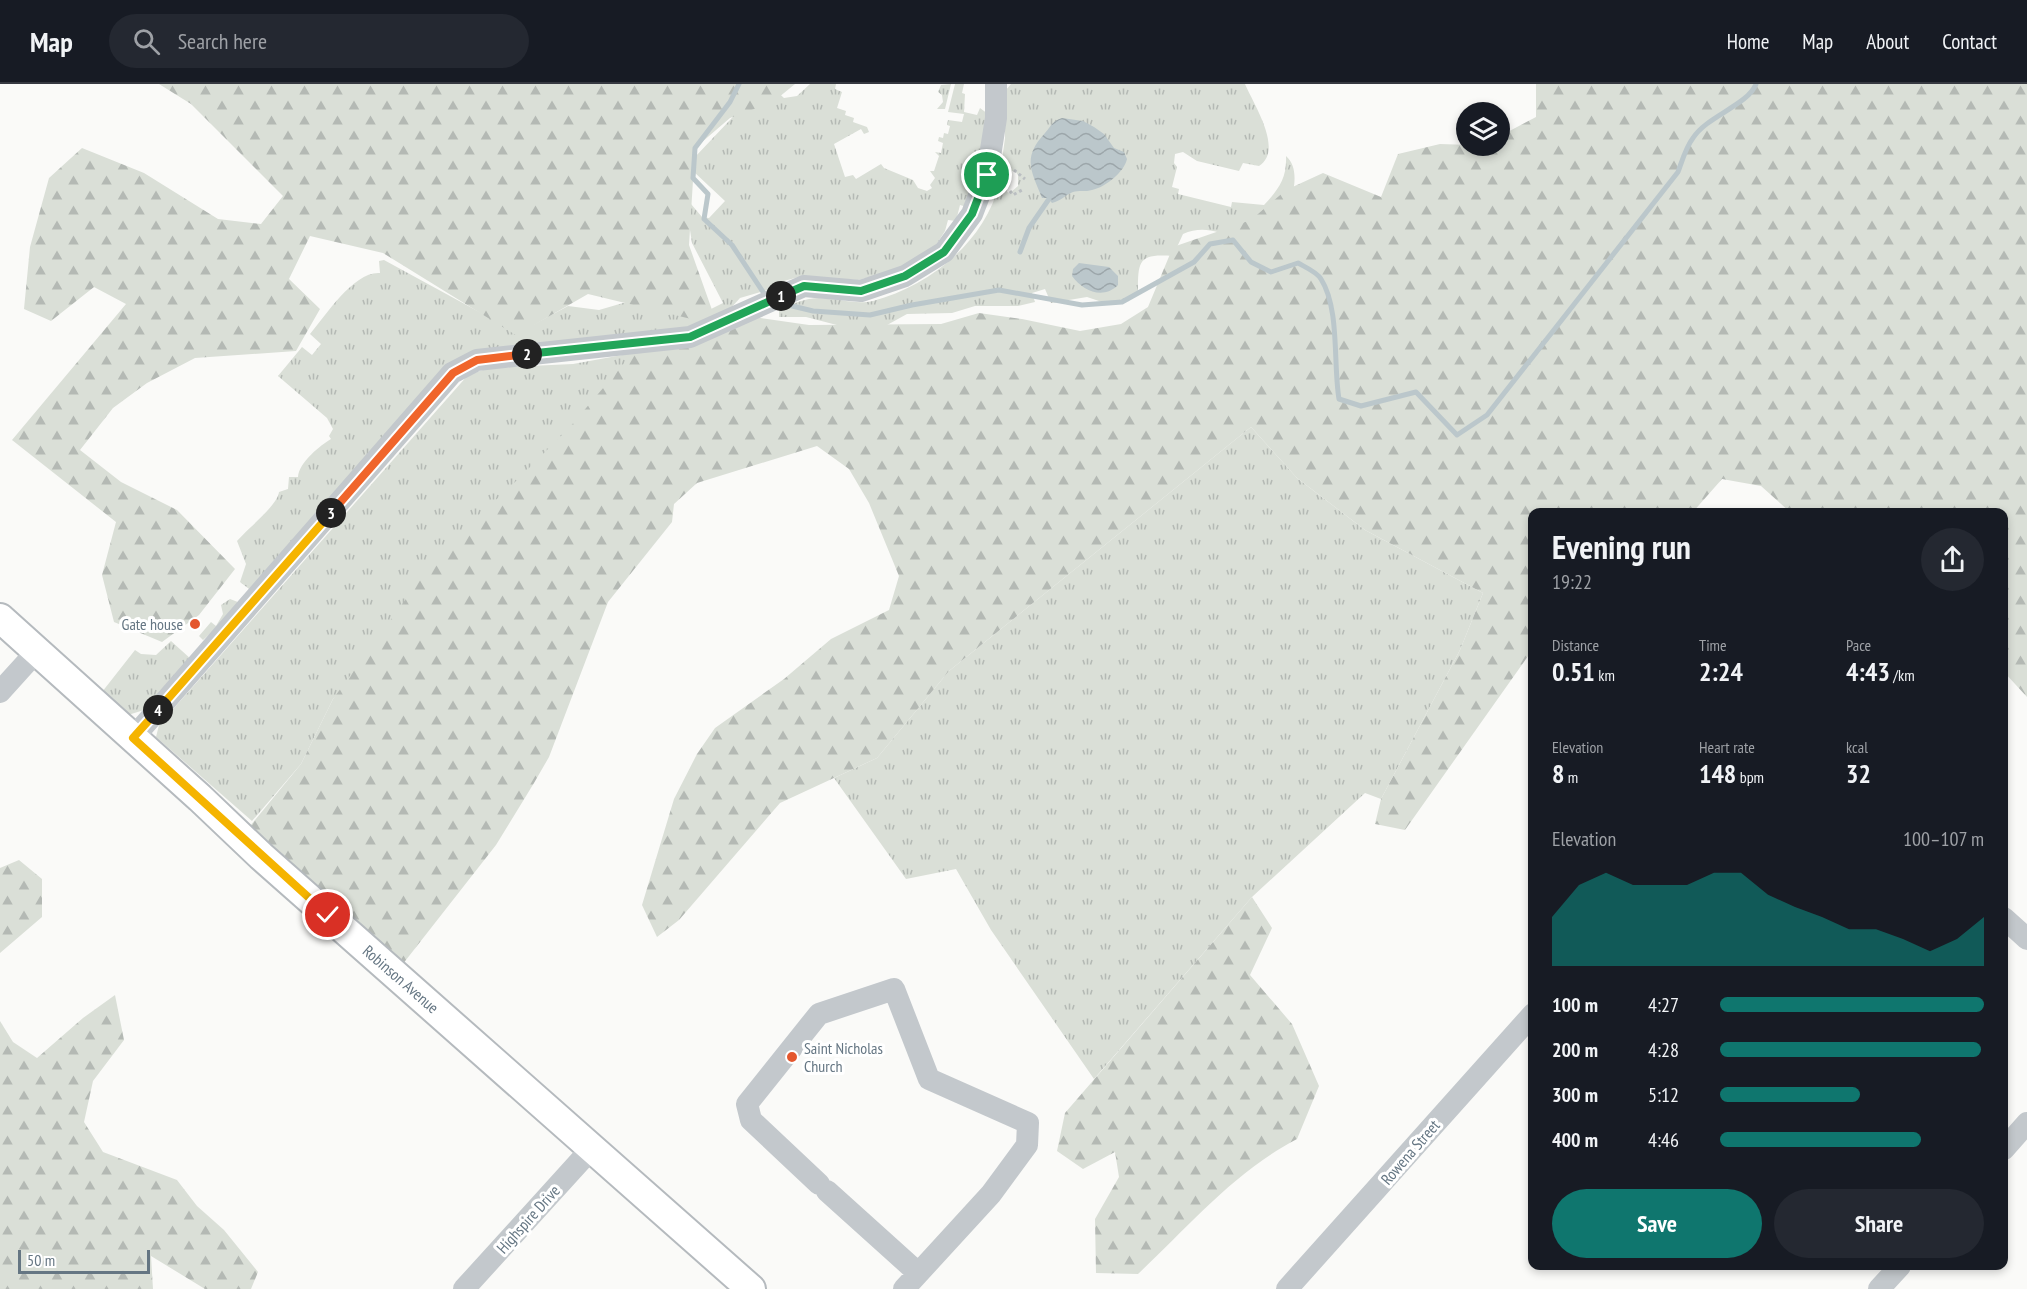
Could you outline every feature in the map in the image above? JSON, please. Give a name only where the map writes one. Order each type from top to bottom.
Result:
[{"type":"main road","name":"Robinson Avenue","points":[[0,618],[270,864],[751,1289]]},
{"type":"street","points":[[133,738],[453,373],[477,360],[690,337],[804,286],[861,291],[905,276],[944,252],[972,214],[987,175],[996,118],[996,84]]},
{"type":"street","points":[[0,692],[37,651]]},
{"type":"street","points":[[2008,922],[2027,939]]},
{"type":"street","points":[[894,988],[929,1079],[1028,1123],[1027,1145],[991,1194],[911,1281],[823,1187],[751,1120],[747,1104],[819,1014],[894,988]]},
{"type":"street","name":"Rowena Street","points":[[1287,1289],[1528,1020]]},
{"type":"street","points":[[2008,1144],[2027,1123]]},
{"type":"street","name":"Highspire Drive","points":[[464,1289],[592,1148]]},
{"type":"street","points":[[1879,1289],[1896,1270]]},
{"type":"path","points":[[1014,170],[1025,179]]},
{"type":"path","points":[[1010,191],[1013,195],[1023,190]]},
{"type":"green space","points":[[159,84],[795,84],[773,102],[730,118],[695,148],[689,245],[717,324],[739,315],[809,325],[941,324],[979,313],[1080,331],[1121,324],[1148,307],[1173,247],[1251,220],[1286,190],[1323,173],[1381,197],[1398,154],[1440,144],[1456,145],[1456,156],[1510,156],[1510,131],[1536,117],[1536,84],[2027,84],[2027,697],[2008,676],[2008,508],[1785,508],[1761,486],[1722,479],[1696,508],[1528,508],[1528,656],[1405,830],[1375,824],[1381,799],[1460,650],[1483,593],[1365,530],[1297,478],[1251,427],[949,671],[877,758],[780,803],[679,920],[657,937],[642,905],[674,799],[697,754],[715,728],[784,679],[831,639],[889,610],[899,576],[869,503],[849,469],[817,446],[697,483],[674,504],[672,522],[608,602],[549,757],[534,783],[496,845],[395,974],[241,837],[301,764],[333,699],[446,544],[506,491],[569,428],[627,360],[647,341],[716,325],[588,294],[534,325],[519,337],[383,253],[310,236],[289,279],[320,309],[296,351],[195,358],[147,383],[113,408],[80,450],[121,482],[177,510],[235,569],[199,615],[162,642],[114,622],[102,575],[116,522],[12,440],[126,304],[94,287],[51,321],[24,309],[30,247],[49,178],[82,148],[144,173],[218,219],[261,224],[283,196],[191,104]]},
{"type":"green space","points":[[764,84],[769,84],[784,98],[797,96],[810,84],[836,84],[835,89],[842,92],[837,108],[846,111],[845,115],[854,118],[853,122],[867,127],[869,132],[864,134],[861,129],[834,144],[845,177],[853,175],[856,179],[881,164],[884,168],[913,180],[918,188],[927,191],[932,188],[930,185],[935,178],[930,171],[934,171],[939,156],[935,152],[941,153],[943,143],[938,141],[939,137],[943,138],[944,133],[948,134],[950,126],[947,125],[948,120],[962,122],[964,114],[948,112],[955,84],[964,84],[962,93],[965,94],[964,112],[977,115],[980,108],[988,114],[978,164],[973,163],[969,180],[974,181],[967,207],[960,205],[956,221],[948,220],[945,231],[934,248],[895,271],[858,280],[799,277],[776,283],[771,289],[740,298],[729,310],[702,326],[464,356],[253,592],[240,582],[246,564],[237,541],[268,510],[279,492],[288,489],[289,477],[298,477],[306,460],[331,439],[329,436],[333,429],[327,418],[278,376],[302,347],[312,355],[321,344],[310,334],[351,286],[370,274],[380,273],[379,261],[384,260],[518,333],[568,306],[599,310],[623,303],[647,302],[707,311],[723,303],[692,243],[686,204],[691,204],[702,217],[709,218],[725,201],[694,172],[695,157]]},
{"type":"green space","points":[[951,84],[945,109],[937,109],[943,102],[942,95],[938,92],[941,85]]},
{"type":"green space","points":[[1011,84],[1245,84],[1265,127],[1269,149],[1266,159],[1259,166],[1243,163],[1239,171],[1197,161],[1183,152],[1175,154],[1174,163],[1177,167],[1172,187],[1179,189],[1178,194],[1231,207],[1232,202],[1264,205],[1281,183],[1286,156],[1292,165],[1295,177],[1293,191],[1284,221],[1267,258],[1227,236],[1206,230],[1194,230],[1183,234],[1173,256],[1161,255],[1146,258],[1142,262],[1138,275],[1138,295],[1111,305],[1087,297],[1051,303],[1045,289],[1032,293],[1035,302],[1018,306],[975,306],[952,313],[907,314],[878,330],[860,331],[806,317],[779,317],[779,308],[809,299],[825,298],[865,302],[894,294],[934,273],[968,243],[992,205],[999,184],[1007,185],[1007,192],[1010,193],[1018,186],[1018,175],[1015,171],[1012,171],[1009,176],[1000,175],[1005,138],[1005,91]]},
{"type":"green space","points":[[655,349],[333,699],[301,764],[252,821],[156,737],[159,725],[468,375],[489,368],[573,364]]},
{"type":"green space","points":[[1251,427],[1297,478],[1365,530],[1483,593],[1460,650],[1381,799],[1365,793],[1252,897],[1094,1079],[991,930],[956,869],[906,879],[834,778],[877,758],[949,671]]},
{"type":"green space","points":[[230,599],[243,604],[203,640],[199,636],[211,622],[216,626],[223,614],[221,605]]},
{"type":"green space","points":[[171,641],[192,660],[144,710],[128,715],[102,692],[135,650],[141,654],[156,655]]},
{"type":"green space","points":[[19,860],[42,879],[42,917],[0,953],[0,868]]},
{"type":"green space","points":[[1252,897],[1272,928],[1250,975],[1292,1024],[1319,1086],[1297,1139],[1274,1152],[1232,1184],[1138,1274],[1096,1273],[1095,1219],[1119,1177],[1115,1152],[1083,1169],[1057,1151],[1065,1113]]},
{"type":"green space","points":[[115,995],[124,1040],[93,1081],[84,1122],[103,1152],[177,1180],[197,1206],[224,1230],[258,1272],[251,1289],[205,1289],[151,1256],[153,1289],[0,1289],[0,1021],[13,1042],[37,1058],[83,1018]]},
{"type":"water","points":[[1062,118],[1083,121],[1094,127],[1104,134],[1114,148],[1124,152],[1127,159],[1118,174],[1103,186],[1090,191],[1073,192],[1052,203],[1048,198],[1042,198],[1032,172],[1031,157],[1038,142],[1052,124]]},
{"type":"water","points":[[1079,263],[1109,267],[1118,276],[1118,285],[1112,290],[1100,293],[1087,289],[1072,276],[1073,269]]},
{"type":"waterway","points":[[739,84],[730,102],[695,148],[693,178],[708,194],[704,219],[732,245],[767,298]]},
{"type":"waterway","points":[[784,304],[813,311],[870,315],[912,305],[999,290],[1082,305],[1122,302],[1194,262],[1210,244],[1233,240],[1251,262],[1271,272],[1298,263],[1319,276],[1331,305],[1339,399],[1361,406],[1416,392],[1457,435],[1487,415],[1678,172],[1684,154],[1699,130],[1745,98],[1756,84]]},
{"type":"waterway","points":[[1020,252],[1029,228],[1049,199]]},
{"type":"place","name":"Gate house","points":[[195,624]]},
{"type":"place","name":"Saint Nicholas Church","points":[[792,1057]]},
{"type":"route","points":[[328,915],[133,738],[453,373],[477,360],[690,337],[804,286],[861,291],[905,276],[944,252],[972,214],[987,175]]}]
